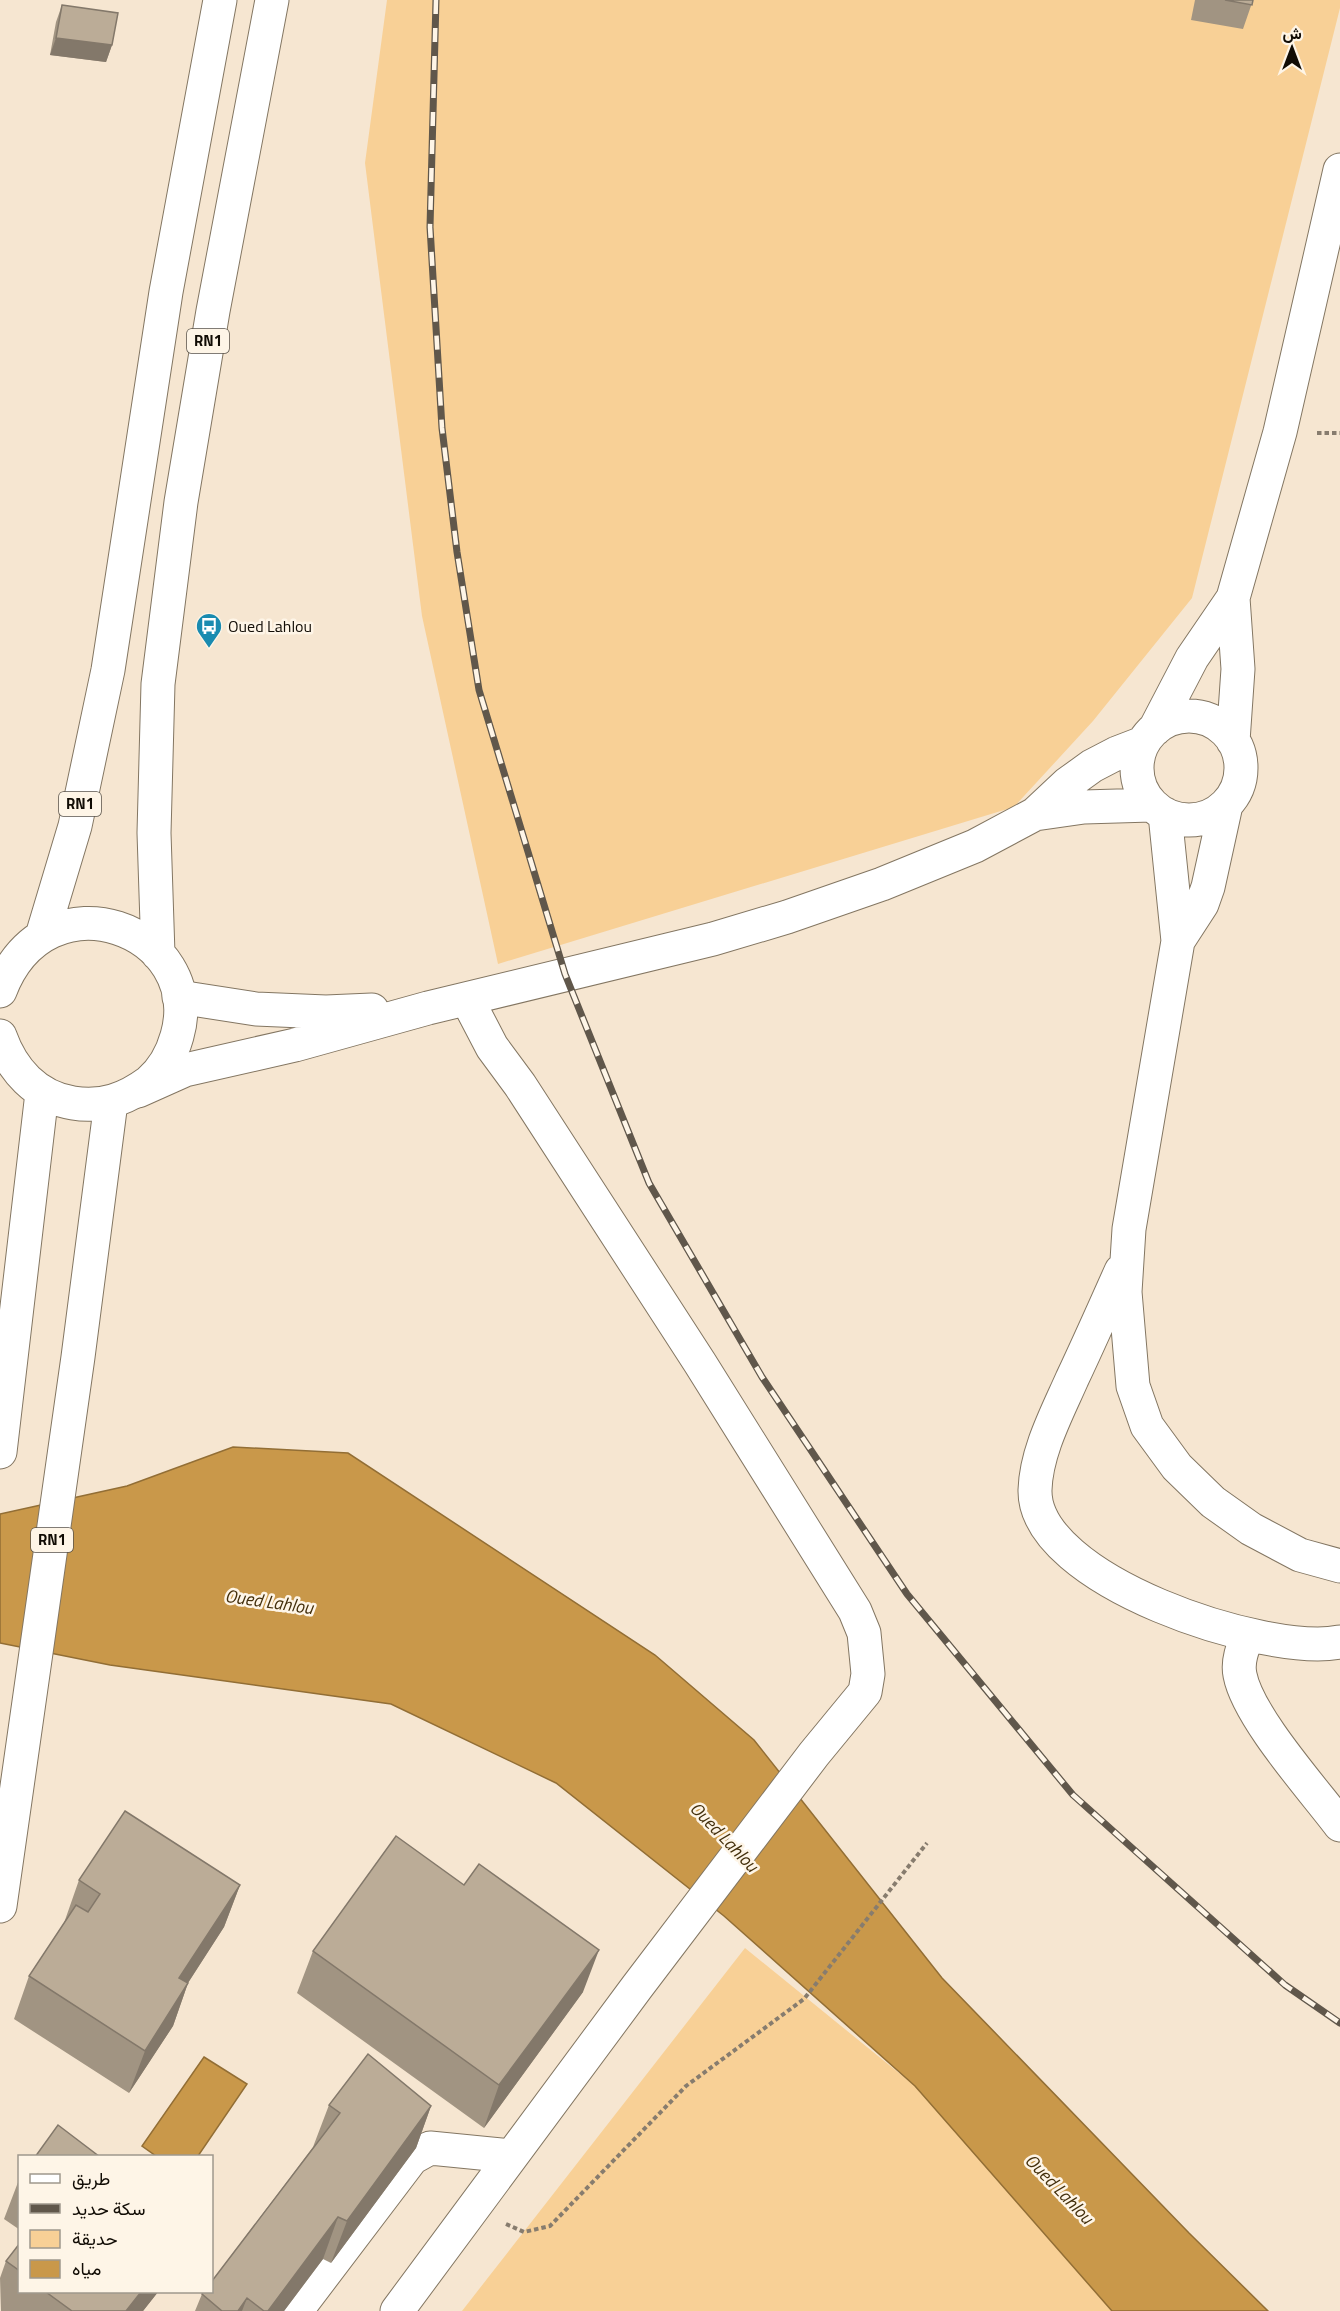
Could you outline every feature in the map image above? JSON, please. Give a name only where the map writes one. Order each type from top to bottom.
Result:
[{"type":"street","name":"RN1","points":[[42,936],[75,826],[108,670],[166,292],[220,0]]},
{"type":"street","name":"RN1","points":[[158,954],[154,833],[158,684],[182,502],[213,311],[272,0]]},
{"type":"street","points":[[1340,170],[1280,432],[1233,598],[1192,658],[1138,755],[1138,782],[1158,809],[1178,941],[1134,1194],[1125,1292],[1133,1386],[1147,1426],[1176,1467],[1213,1502],[1251,1529],[1300,1555],[1340,1566]]},
{"type":"street","points":[[1233,598],[1238,669],[1233,741]]},
{"type":"street","points":[[0,1036],[9,1059],[42,1093],[64,1102],[87,1106],[122,1098],[185,1070],[295,1045],[428,1008],[713,939],[787,917],[882,884],[975,846],[1035,814],[1067,784],[1092,766],[1149,736],[1167,721],[1182,717],[1196,717],[1211,722],[1224,730],[1233,741],[1240,757],[1241,774],[1236,791],[1226,805],[1216,813],[1204,818],[1178,819],[1158,809],[1084,807],[1035,814]]},
{"type":"street","points":[[1178,941],[1197,913],[1208,887],[1226,805]]},
{"type":"street","name":"RN1","points":[[0,991],[9,969],[24,950],[42,936],[66,925],[91,923],[107,925],[139,938],[158,954],[171,974],[179,997],[180,1025],[172,1053],[156,1076],[122,1098],[78,1357],[0,1906]]},
{"type":"street","points":[[179,997],[256,1009],[326,1012],[428,1008]]},
{"type":"street","points":[[397,2311],[637,1987],[814,1754],[864,1692],[868,1674],[864,1633],[855,1611],[700,1363],[492,1047],[467,999]]},
{"type":"street","points":[[0,1452],[42,1093]]},
{"type":"street","points":[[1127,1256],[1059,1408],[1040,1458],[1035,1491],[1039,1513],[1054,1536],[1077,1560],[1114,1585],[1195,1620],[1248,1635],[1328,1644],[1340,1642]]},
{"type":"street","points":[[1248,1635],[1240,1655],[1240,1675],[1250,1702],[1272,1736],[1340,1825]]},
{"type":"street","points":[[296,2311],[412,2158],[430,2148],[511,2156]]},
{"type":"path","points":[[468,2214],[524,2232],[550,2226],[686,2086],[804,1999],[927,1843]]},
{"type":"green space","points":[[387,0],[1340,0],[1340,8],[1192,598],[1093,721],[1014,807],[498,964],[422,616],[365,163]]},
{"type":"green space","points":[[745,1948],[915,2086],[1112,2311],[462,2311]]},
{"type":"water","points":[[233,1447],[348,1453],[655,1655],[754,1740],[942,1978],[1189,2233],[1268,2311],[1112,2311],[915,2086],[724,1916],[556,1783],[391,1704],[110,1665],[0,1643],[0,1514],[127,1486]]},
{"type":"water","points":[[204,2057],[247,2084],[199,2155],[155,2155],[142,2146]]},
{"type":"building","points":[[1225,0],[1253,0],[1252,5]]},
{"type":"building","points":[[62,5],[118,13],[112,45],[56,38]]},
{"type":"building","points":[[125,1811],[240,1885],[179,1978],[188,1983],[145,2051],[29,1976],[76,1905],[88,1912],[100,1894],[79,1880]]},
{"type":"building","points":[[396,1836],[464,1885],[479,1864],[599,1950],[499,2085],[313,1951]]},
{"type":"building","points":[[368,2054],[431,2106],[347,2221],[338,2217],[268,2311],[264,2311],[247,2298],[238,2311],[222,2311],[202,2293],[213,2293],[213,2280],[340,2113],[329,2105]]},
{"type":"building","points":[[58,2125],[97,2155],[36,2155]]},
{"type":"building","points":[[18,2246],[18,2270],[6,2261]]},
{"type":"building","points":[[47,2293],[140,2293],[126,2311],[72,2311]]},
{"type":"railway","points":[[436,0],[430,227],[442,428],[457,552],[479,690],[565,974],[649,1183],[762,1377],[907,1594],[1073,1795],[1285,1985],[1340,2023]]},
{"type":"place","name":"Oued Lahlou","points":[[209,649]]}]
